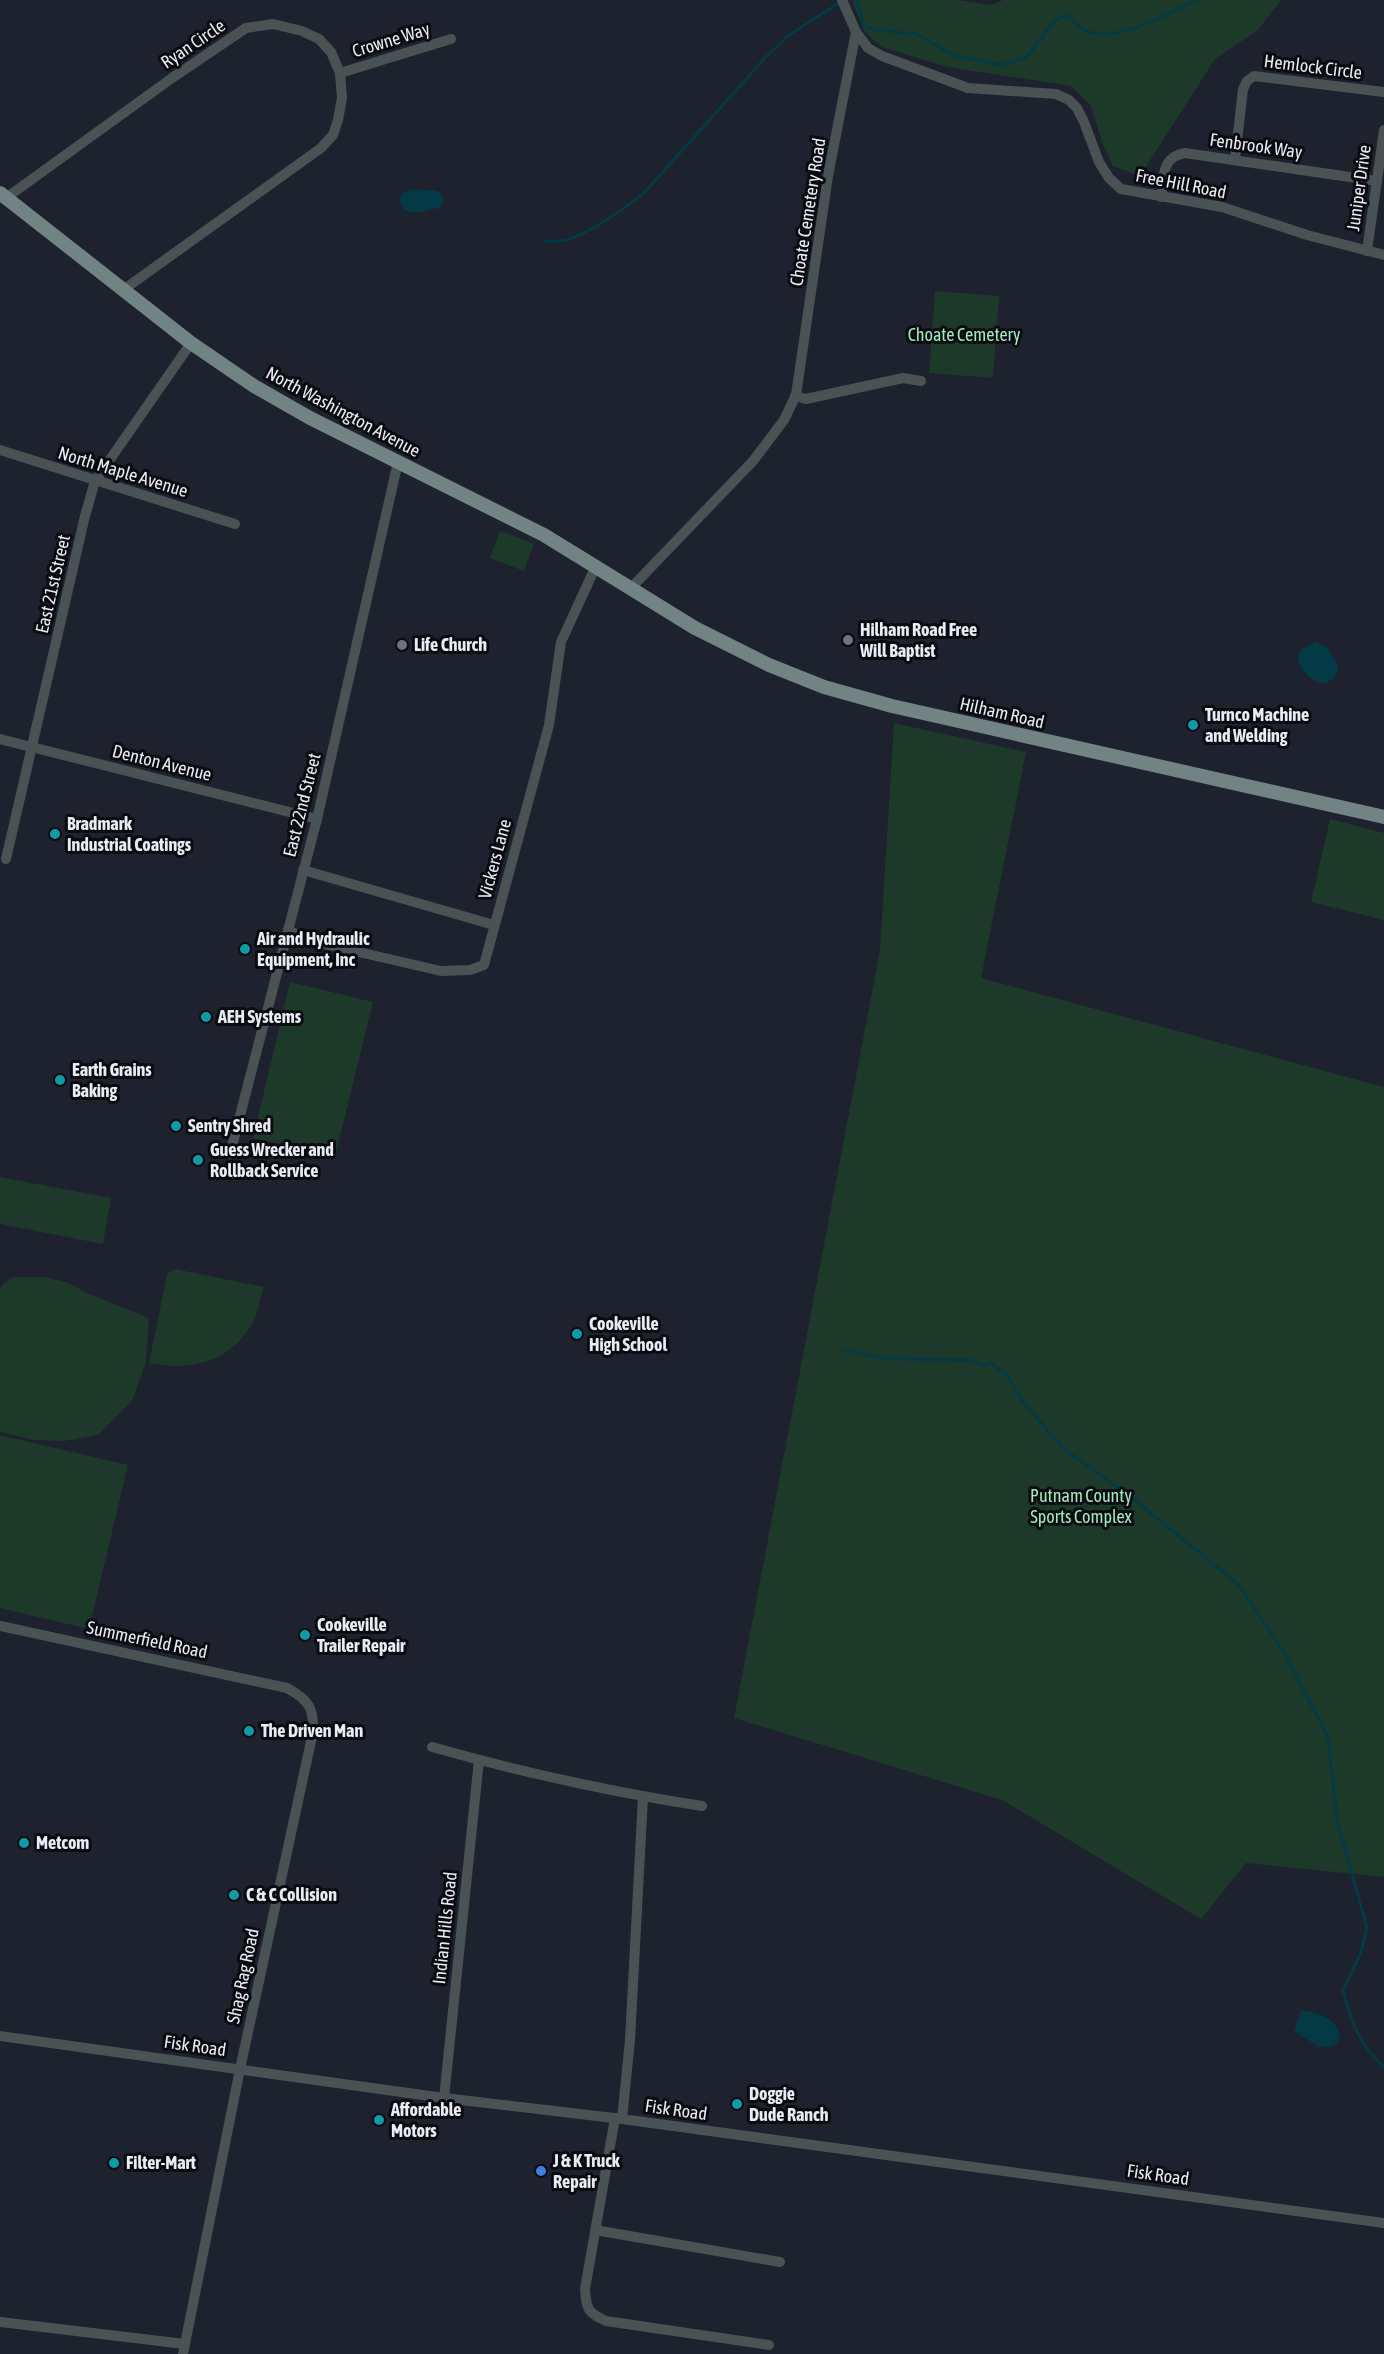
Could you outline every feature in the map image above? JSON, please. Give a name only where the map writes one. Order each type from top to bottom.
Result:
[{"type":"main road","name":"North Washington Avenue","points":[[3,196],[190,343],[263,392],[310,418],[544,535],[595,568],[632,588]]},
{"type":"main road","name":"Hilham Road","points":[[632,588],[695,628],[769,664],[824,687],[892,706],[1384,817]]},
{"type":"street","name":"Free Hill Road","points":[[842,0],[856,32],[868,48],[882,56],[968,88],[1056,94],[1069,100],[1077,108],[1084,122],[1099,162],[1109,178],[1121,189],[1222,207],[1307,235],[1384,255]]},
{"type":"street","name":"Ryan Circle","points":[[3,196],[246,28],[273,24],[302,31],[319,39],[332,52],[340,73],[342,98],[333,135],[321,148],[123,290]]},
{"type":"street","name":"Choate Cemetery Road","points":[[632,588],[753,461],[784,420],[795,396],[807,331],[828,176],[856,32]]},
{"type":"street","name":"Crowne Way","points":[[340,73],[451,39]]},
{"type":"street","name":"Hemlock Circle","points":[[1235,159],[1243,89],[1247,81],[1254,76],[1384,92]]},
{"type":"street","name":"Juniper Drive","points":[[1367,251],[1384,130]]},
{"type":"street","name":"Fenbrook Way","points":[[1161,197],[1166,164],[1171,157],[1185,153],[1377,181]]},
{"type":"street","name":"East 21st Street","points":[[6,859],[95,481],[190,343]]},
{"type":"street","points":[[795,396],[806,399],[903,378],[921,381]]},
{"type":"street","name":"North Maple Avenue","points":[[0,450],[235,524]]},
{"type":"street","name":"East 22nd Street","points":[[230,1154],[317,819],[398,462]]},
{"type":"street","name":"Vickers Lane","points":[[288,930],[311,941],[441,971],[470,970],[484,966],[549,725],[561,642],[595,568]]},
{"type":"street","name":"Denton Avenue","points":[[0,739],[317,819]]},
{"type":"street","points":[[303,870],[494,925]]},
{"type":"street","name":"Summerfield Road","points":[[0,1626],[287,1688]]},
{"type":"street","name":"Shag Rag Road","points":[[184,2349],[240,2069],[313,1732],[314,1716],[310,1705],[300,1695],[287,1688]]},
{"type":"street","points":[[432,1747],[479,1760],[643,1797],[702,1806]]},
{"type":"street","name":"Indian Hills Road","points":[[444,2098],[479,1760]]},
{"type":"street","points":[[643,1797],[630,2040],[619,2119],[585,2289],[586,2304],[592,2314],[606,2321],[770,2345]]},
{"type":"street","name":"Fisk Road","points":[[0,2036],[444,2098],[619,2119],[1384,2223]]},
{"type":"street","points":[[595,2230],[780,2262]]},
{"type":"street","points":[[0,2322],[184,2349]]},
{"type":"green space","points":[[852,0],[958,0],[990,5],[1003,0],[1281,0],[1258,30],[1215,59],[1140,176],[1113,166],[1102,142],[1091,106],[1071,86],[947,67],[882,47],[865,33]]},
{"type":"green space","name":"Choate Cemetery","points":[[935,291],[999,296],[993,378],[929,373]]},
{"type":"green space","points":[[500,531],[534,544],[524,571],[490,558]]},
{"type":"green space","name":"Putnam County Sports Complex","points":[[894,723],[1026,752],[981,978],[1384,1087],[1384,1877],[1246,1863],[1201,1919],[1002,1800],[734,1718],[880,950]]},
{"type":"green space","points":[[1330,819],[1384,833],[1384,920],[1311,902]]},
{"type":"green space","points":[[290,982],[373,1002],[335,1157],[253,1138]]},
{"type":"green space","points":[[0,1177],[111,1198],[103,1244],[0,1224]]},
{"type":"green space","points":[[175,1269],[264,1287],[255,1318],[246,1333],[224,1354],[211,1360],[181,1366],[149,1363],[167,1274]]},
{"type":"green space","points":[[13,1277],[44,1277],[69,1283],[89,1294],[149,1318],[146,1362],[132,1401],[98,1435],[64,1441],[34,1440],[0,1432],[0,1290],[3,1284]]},
{"type":"green space","points":[[0,1435],[128,1465],[89,1629],[0,1608]]},
{"type":"water","points":[[433,190],[440,192],[444,197],[440,208],[415,212],[408,211],[400,204],[401,195],[404,192]]},
{"type":"water","points":[[1316,642],[1325,646],[1334,657],[1338,668],[1335,677],[1323,684],[1305,673],[1298,659],[1302,650]]},
{"type":"water","points":[[1301,2010],[1321,2015],[1336,2026],[1339,2040],[1334,2046],[1319,2047],[1294,2031]]},
{"type":"waterway","points":[[857,0],[864,26],[878,30],[916,34],[953,55],[1000,65],[1027,57],[1054,21],[1068,15],[1081,28],[1094,33],[1109,34],[1140,26],[1196,0]]},
{"type":"waterway","points":[[544,241],[567,240],[588,231],[644,193],[764,59],[789,35],[839,3]]},
{"type":"waterway","points":[[842,1349],[886,1359],[970,1360],[985,1366],[991,1363],[1008,1376],[1022,1401],[1063,1448],[1132,1498],[1238,1584],[1285,1654],[1328,1737],[1337,1820],[1367,1928],[1360,1955],[1343,1990],[1357,2032],[1368,2051],[1384,2067]]},
{"type":"place","name":"Hilham Road Free Will Baptist","points":[[848,640]]},
{"type":"place","name":"Life Church","points":[[402,645]]},
{"type":"place","name":"Turnco Machine and Welding","points":[[1193,725]]},
{"type":"place","name":"Bradmark Industrial Coatings","points":[[55,834]]},
{"type":"place","name":"Air and Hydraulic Equipment, Inc","points":[[245,949]]},
{"type":"place","name":"AEH Systems","points":[[206,1017]]},
{"type":"place","name":"Earth Grains Baking","points":[[60,1080]]},
{"type":"place","name":"Sentry Shred","points":[[176,1126]]},
{"type":"place","name":"Guess Wrecker and Rollback Service","points":[[198,1160]]},
{"type":"place","name":"Cookeville High School","points":[[577,1334]]},
{"type":"place","name":"Cookeville Trailer Repair","points":[[305,1635]]},
{"type":"place","name":"The Driven Man","points":[[249,1731]]},
{"type":"place","name":"Metcom","points":[[24,1843]]},
{"type":"place","name":"C & C Collision","points":[[234,1895]]},
{"type":"place","name":"Doggie Dude Ranch","points":[[737,2104]]},
{"type":"place","name":"Affordable Motors","points":[[379,2120]]},
{"type":"place","name":"Filter-Mart","points":[[114,2163]]},
{"type":"place","name":"J & K Truck Repair","points":[[541,2171]]}]
